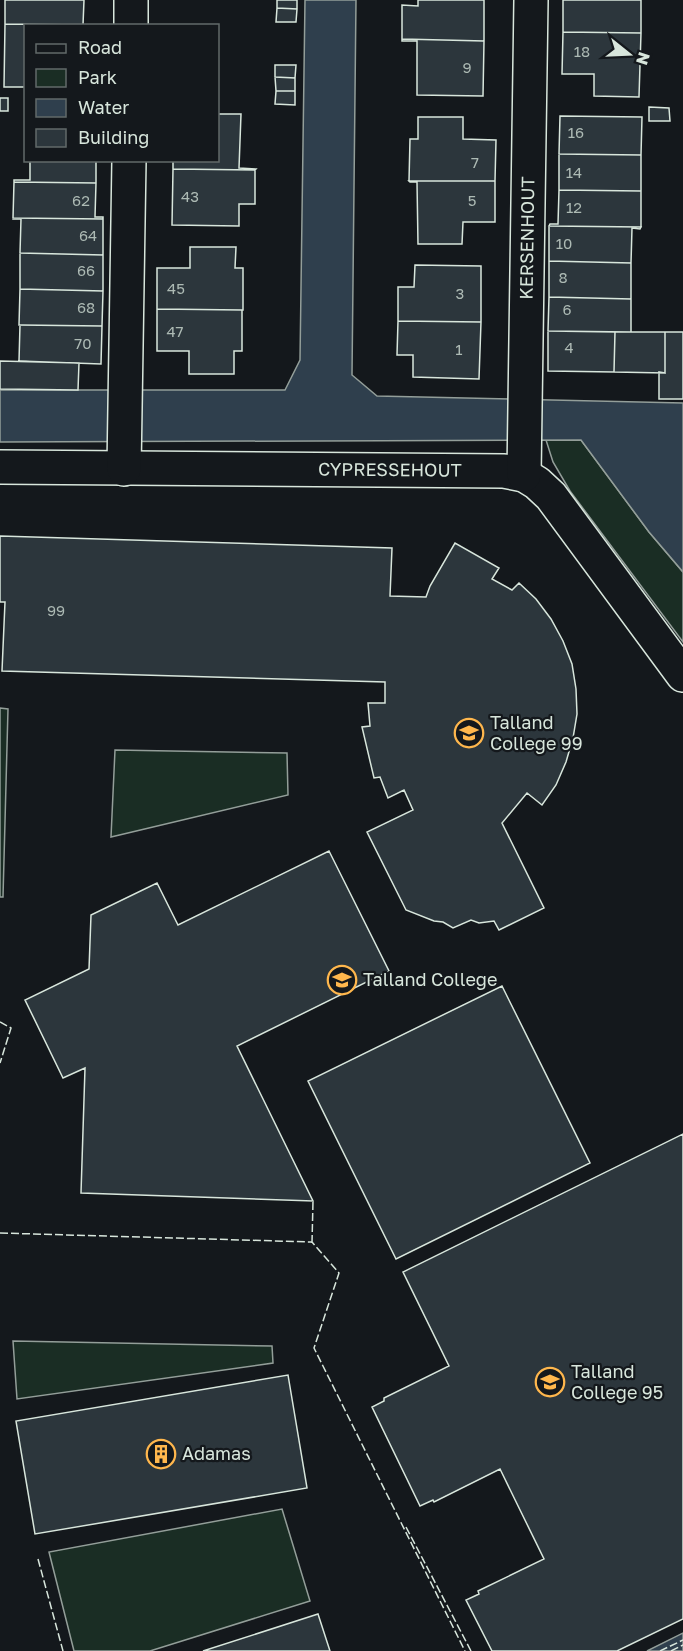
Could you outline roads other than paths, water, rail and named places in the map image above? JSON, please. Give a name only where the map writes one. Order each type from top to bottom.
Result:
[{"type":"street","points":[[131,0],[131,24]]},
{"type":"street","name":"KERSENHOUT","points":[[523,464],[531,0]]},
{"type":"street","points":[[124,457],[129,162]]},
{"type":"street","name":"CYPRESSEHOUT","points":[[0,467],[124,457],[504,471],[523,464],[537,483],[552,496],[683,675]]},
{"type":"water","points":[[305,0],[356,0],[352,375],[377,396],[683,403],[683,572],[649,532],[581,440],[0,442],[0,390],[285,390],[300,360]]},
{"type":"water","points":[[683,1633],[683,1651],[647,1651]]},
{"type":"place","name":"Talland College 99","points":[[469,733]]},
{"type":"place","name":"Talland College","points":[[342,980]]},
{"type":"place","name":"Talland College 95","points":[[550,1382]]},
{"type":"place","name":"Adamas","points":[[161,1454]]}]
